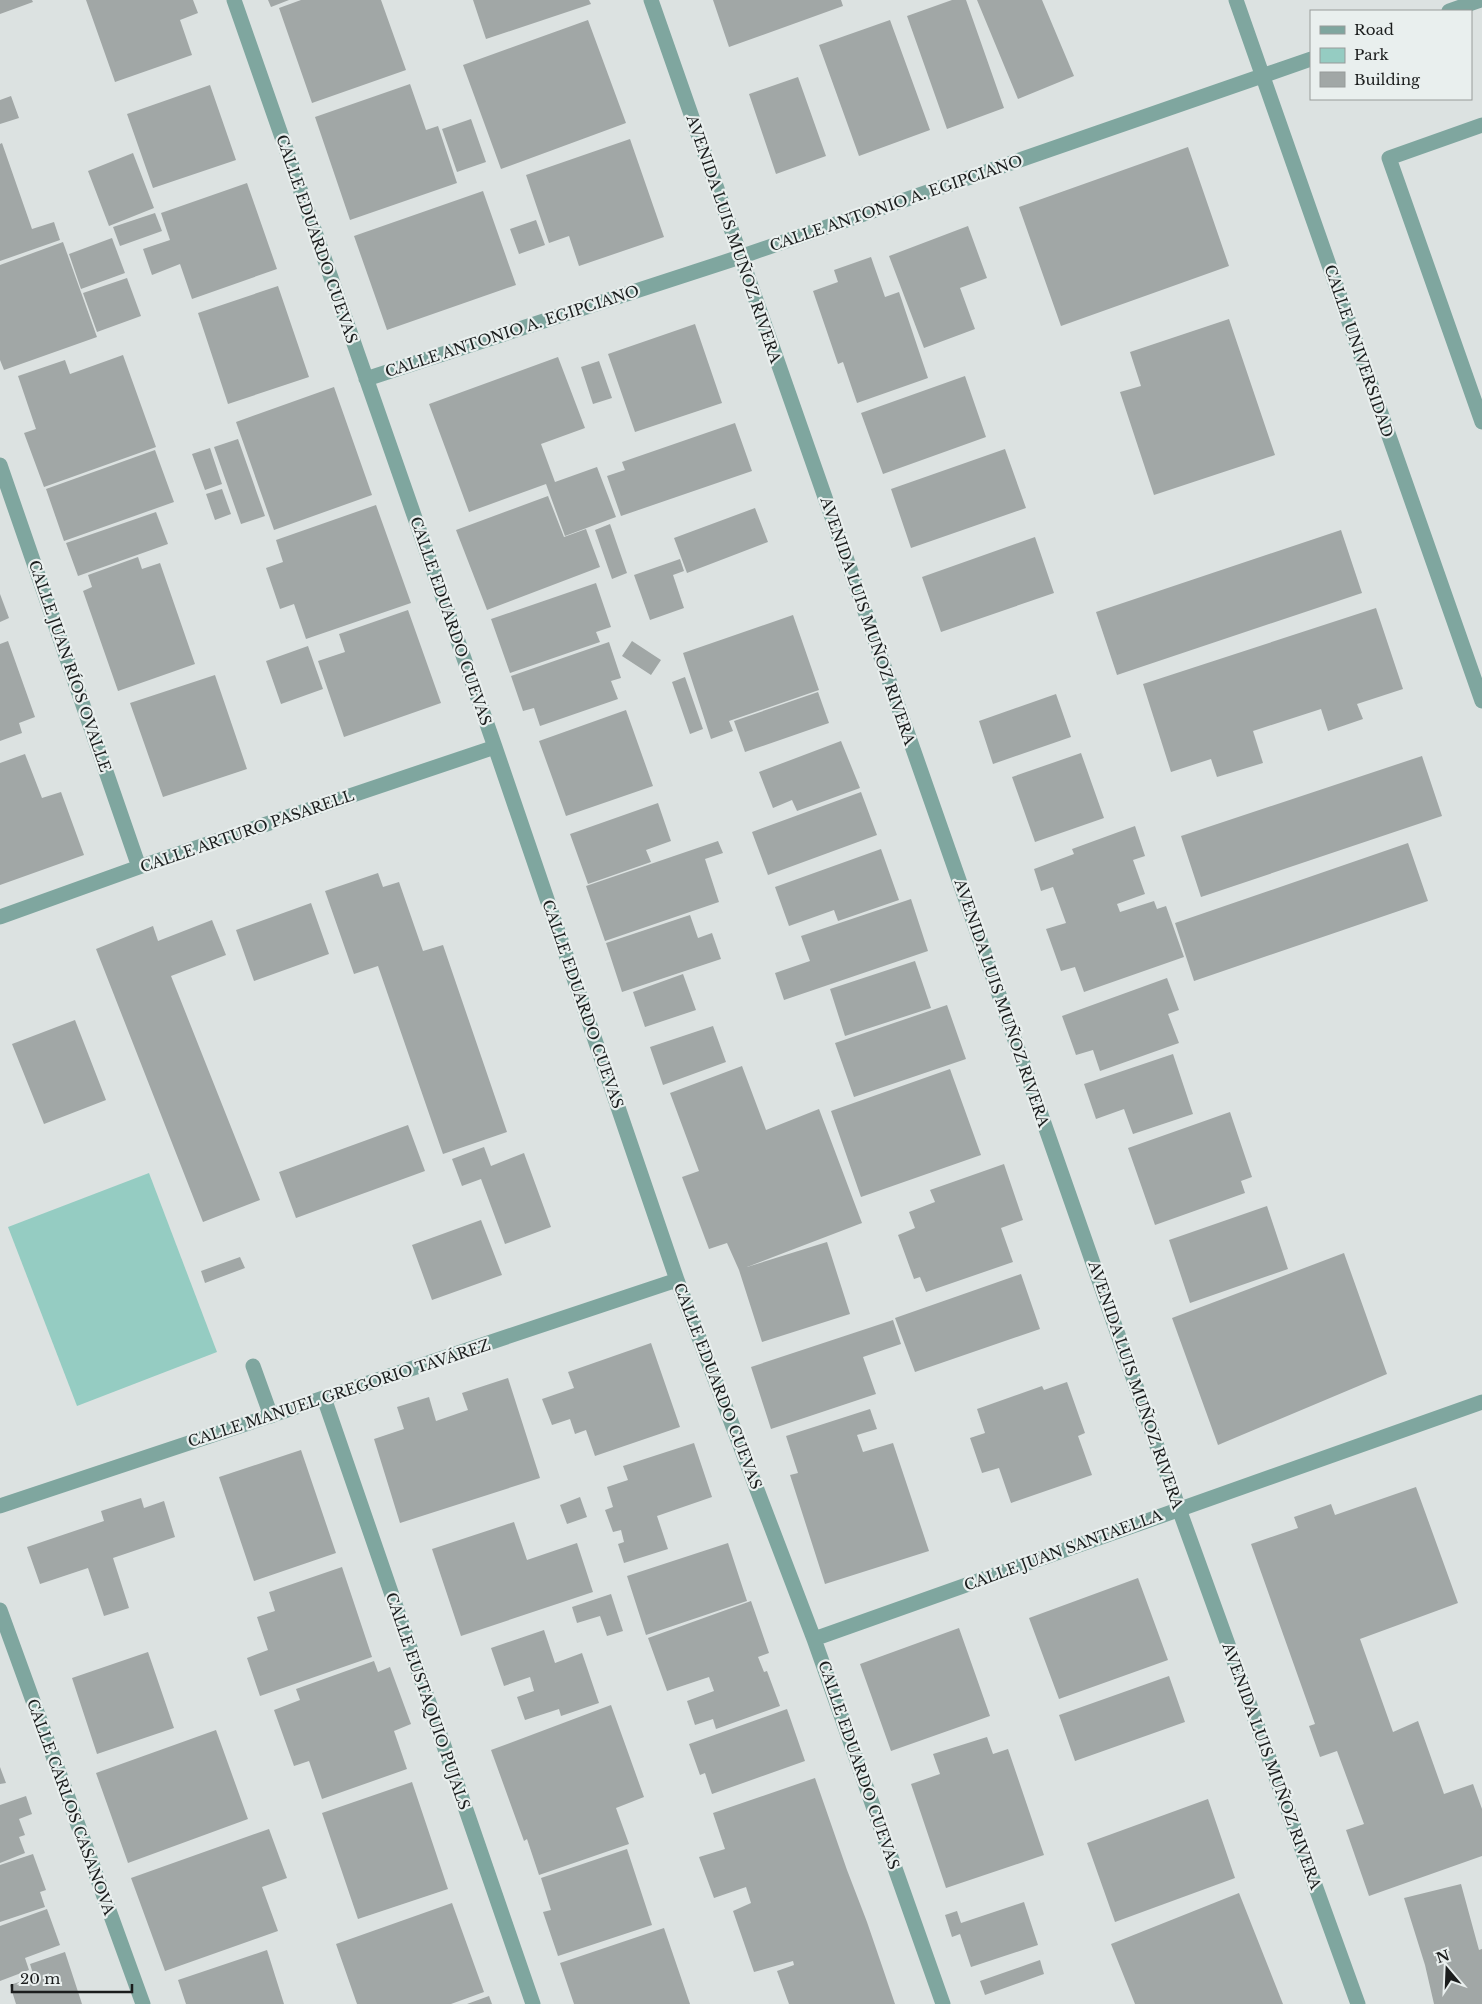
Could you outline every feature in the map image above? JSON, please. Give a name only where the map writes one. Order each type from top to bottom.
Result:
[{"type":"street","name":"CALLE EDUARDO CUEVAS","points":[[234,0],[495,747],[677,1280],[814,1639],[942,2004]]},
{"type":"street","name":"AVENIDA LUIS MUÑOZ RIVERA","points":[[651,0],[1179,1509],[1358,2004]]},
{"type":"street","name":"CALLE UNIVERSIDAD","points":[[1236,0],[1482,701]]},
{"type":"street","points":[[1452,10],[1482,0]]},
{"type":"street","name":"CALLE ANTONIO A. EGIPCIANO","points":[[366,379],[740,257],[1310,59]]},
{"type":"street","points":[[1482,125],[1389,158],[1482,422]]},
{"type":"street","name":"CALLE JUAN RÍOS OVALLE","points":[[0,466],[139,867]]},
{"type":"street","name":"CALLE ARTURO PASARELL","points":[[0,918],[139,867],[495,747]]},
{"type":"street","name":"CALLE MANUEL GREGORIO TAVÁREZ","points":[[0,1506],[677,1280]]},
{"type":"street","points":[[253,1366],[271,1416]]},
{"type":"street","name":"CALLE EUSTAQUIO PUJALS","points":[[324,1398],[533,2004]]},
{"type":"street","name":"CALLE JUAN SANTAELLA","points":[[814,1639],[1482,1402]]},
{"type":"street","name":"CALLE CARLOS CASANOVA","points":[[0,1610],[143,2004]]},
{"type":"green space","points":[[149,1173],[217,1352],[77,1406],[8,1227]]},
{"type":"building","points":[[0,0],[32,0],[33,2],[0,14]]},
{"type":"building","points":[[86,0],[193,0],[198,13],[180,20],[192,55],[115,82]]},
{"type":"building","points":[[268,0],[289,0],[271,7]]},
{"type":"building","points":[[301,0],[381,0],[406,70],[312,103],[279,8]]},
{"type":"building","points":[[473,0],[589,0],[591,4],[486,39]]},
{"type":"building","points":[[713,0],[841,0],[843,6],[729,47]]},
{"type":"building","points":[[952,0],[966,0],[1004,108],[947,129],[907,16]]},
{"type":"building","points":[[977,0],[1042,0],[1074,76],[1018,99]]},
{"type":"building","points":[[588,20],[626,123],[501,169],[463,65]]},
{"type":"building","points":[[890,20],[930,130],[859,156],[819,45]]},
{"type":"building","points":[[798,77],[826,156],[776,174],[749,94]]},
{"type":"building","points":[[410,84],[426,130],[438,126],[457,183],[350,220],[315,117]]},
{"type":"building","points":[[210,85],[236,160],[153,188],[127,114]]},
{"type":"building","points":[[11,96],[19,118],[0,124],[0,100]]},
{"type":"building","points":[[471,119],[486,162],[457,172],[442,129]]},
{"type":"building","points":[[630,139],[664,237],[579,266],[569,236],[549,243],[526,175]]},
{"type":"building","points":[[2,143],[32,229],[54,222],[60,240],[0,261],[0,144]]},
{"type":"building","points":[[1188,147],[1229,266],[1061,326],[1019,207]]},
{"type":"building","points":[[133,153],[154,208],[109,226],[88,171]]},
{"type":"building","points":[[247,183],[277,269],[192,299],[180,264],[152,275],[143,249],[170,240],[161,213]]},
{"type":"building","points":[[483,191],[516,285],[387,330],[354,236]]},
{"type":"building","points":[[155,213],[162,231],[120,246],[113,227]]},
{"type":"building","points":[[536,220],[545,245],[519,254],[510,229]]},
{"type":"building","points":[[968,226],[987,278],[960,288],[975,329],[924,348],[889,256]]},
{"type":"building","points":[[112,238],[125,273],[81,289],[69,254]]},
{"type":"building","points":[[63,242],[97,337],[4,370],[0,360],[0,265]]},
{"type":"building","points":[[871,257],[885,297],[899,292],[928,378],[857,403],[843,362],[838,364],[813,291],[838,282],[834,270]]},
{"type":"building","points":[[127,278],[141,316],[97,332],[83,293]]},
{"type":"building","points":[[278,286],[309,377],[228,404],[198,313]]},
{"type":"building","points":[[1229,319],[1275,455],[1154,495],[1120,392],[1141,386],[1130,352]]},
{"type":"building","points":[[695,324],[722,403],[635,432],[608,354]]},
{"type":"building","points":[[123,355],[156,447],[44,487],[24,433],[36,429],[18,376],[65,360],[70,374]]},
{"type":"building","points":[[558,357],[585,428],[541,444],[555,482],[597,467],[616,517],[565,536],[546,484],[469,512],[429,404]]},
{"type":"building","points":[[599,361],[612,398],[593,404],[581,367]]},
{"type":"building","points":[[965,376],[986,437],[883,474],[861,413]]},
{"type":"building","points":[[334,387],[372,495],[274,530],[236,422]]},
{"type":"building","points":[[735,423],[752,471],[621,516],[607,476],[625,470],[622,462]]},
{"type":"building","points":[[238,439],[265,516],[241,524],[214,447]]},
{"type":"building","points":[[210,448],[222,484],[205,490],[192,454]]},
{"type":"building","points":[[1005,449],[1026,508],[911,548],[891,489]]},
{"type":"building","points":[[155,450],[174,502],[64,541],[46,489]]},
{"type":"building","points":[[222,489],[231,514],[215,520],[206,494]]},
{"type":"building","points":[[548,496],[564,537],[586,529],[600,567],[487,610],[456,530]]},
{"type":"building","points":[[376,505],[411,603],[306,639],[294,604],[280,609],[266,568],[283,562],[276,540]]},
{"type":"building","points":[[755,508],[768,542],[687,573],[674,538]]},
{"type":"building","points":[[156,512],[168,544],[78,576],[66,543]]},
{"type":"building","points":[[610,524],[627,573],[612,579],[595,530]]},
{"type":"building","points":[[1341,530],[1362,593],[1117,675],[1096,612]]},
{"type":"building","points":[[1035,537],[1054,593],[941,632],[922,577]]},
{"type":"building","points":[[138,557],[142,569],[160,563],[195,664],[118,691],[83,591],[92,587],[88,575]]},
{"type":"building","points":[[680,559],[684,571],[673,575],[684,608],[650,620],[634,575]]},
{"type":"building","points":[[596,583],[611,627],[596,632],[600,642],[510,673],[491,619]]},
{"type":"building","points":[[0,594],[9,618],[0,622]]},
{"type":"building","points":[[1376,608],[1403,689],[1357,704],[1363,719],[1328,731],[1321,709],[1253,731],[1263,763],[1217,777],[1211,759],[1171,772],[1143,684]]},
{"type":"building","points":[[408,610],[441,703],[344,737],[318,661],[345,652],[339,634]]},
{"type":"building","points":[[793,615],[819,690],[729,721],[733,731],[711,739],[683,653]]},
{"type":"building","points":[[8,641],[35,717],[19,723],[22,733],[0,741],[0,644]]},
{"type":"building","points":[[632,641],[661,660],[651,675],[622,656]]},
{"type":"building","points":[[609,642],[621,678],[611,681],[618,699],[540,726],[534,708],[523,711],[511,676]]},
{"type":"building","points":[[308,646],[323,689],[281,704],[266,661]]},
{"type":"building","points":[[215,675],[247,769],[163,797],[130,703]]},
{"type":"building","points":[[685,677],[703,729],[690,734],[672,682]]},
{"type":"building","points":[[818,692],[829,723],[745,752],[734,721]]},
{"type":"building","points":[[1056,694],[1071,737],[993,764],[979,721]]},
{"type":"building","points":[[626,710],[653,786],[566,816],[539,741]]},
{"type":"building","points":[[841,741],[860,788],[797,811],[792,800],[773,808],[759,772]]},
{"type":"building","points":[[1081,753],[1104,818],[1035,842],[1012,777]]},
{"type":"building","points":[[25,754],[42,798],[61,792],[84,855],[0,885],[0,763]]},
{"type":"building","points":[[1422,756],[1442,816],[1201,897],[1181,836]]},
{"type":"building","points":[[861,792],[877,835],[768,875],[752,832]]},
{"type":"building","points":[[658,803],[671,841],[646,850],[651,862],[588,884],[570,834]]},
{"type":"building","points":[[1135,826],[1145,856],[1133,860],[1145,894],[1117,904],[1120,912],[1154,901],[1157,909],[1166,906],[1184,957],[1084,992],[1075,967],[1061,971],[1046,929],[1066,923],[1053,887],[1041,891],[1034,869],[1074,854],[1072,849]]},
{"type":"building","points":[[718,841],[723,853],[705,859],[719,902],[605,941],[586,886]]},
{"type":"building","points":[[1408,843],[1428,901],[1194,981],[1175,923]]},
{"type":"building","points":[[881,849],[899,900],[838,921],[834,910],[789,926],[775,887]]},
{"type":"building","points":[[378,873],[383,887],[399,882],[423,951],[443,945],[507,1132],[443,1154],[378,966],[354,974],[325,891]]},
{"type":"building","points":[[911,899],[928,951],[784,1000],[775,973],[810,961],[801,936]]},
{"type":"building","points":[[311,903],[329,954],[254,981],[236,930]]},
{"type":"building","points":[[690,915],[698,938],[712,933],[721,959],[622,992],[606,943]]},
{"type":"building","points":[[212,920],[226,955],[171,976],[260,1200],[203,1222],[96,949],[153,926],[158,941]]},
{"type":"building","points":[[915,961],[931,1008],[845,1036],[830,989]]},
{"type":"building","points":[[683,974],[696,1010],[645,1027],[633,992]]},
{"type":"building","points":[[1167,978],[1179,1010],[1168,1014],[1179,1043],[1100,1071],[1093,1050],[1076,1055],[1062,1016]]},
{"type":"building","points":[[947,1005],[966,1059],[854,1097],[835,1043]]},
{"type":"building","points":[[75,1020],[106,1100],[44,1124],[12,1044]]},
{"type":"building","points":[[713,1026],[726,1062],[663,1085],[650,1047]]},
{"type":"building","points":[[1173,1054],[1193,1114],[1133,1134],[1124,1109],[1096,1119],[1084,1084]]},
{"type":"building","points":[[742,1066],[766,1130],[819,1109],[862,1223],[747,1267],[827,1242],[850,1314],[762,1342],[739,1270],[727,1243],[709,1249],[682,1177],[699,1171],[670,1093]]},
{"type":"building","points":[[950,1069],[981,1155],[861,1197],[831,1111]]},
{"type":"building","points":[[1230,1112],[1252,1177],[1241,1181],[1245,1193],[1155,1225],[1128,1148]]},
{"type":"building","points":[[408,1125],[425,1171],[296,1218],[279,1172]]},
{"type":"building","points":[[484,1147],[491,1166],[524,1153],[551,1227],[505,1244],[481,1179],[462,1186],[452,1159]]},
{"type":"building","points":[[1004,1164],[1023,1220],[1001,1228],[1013,1262],[926,1292],[920,1277],[914,1279],[898,1235],[915,1228],[909,1212],[935,1202],[930,1190]]},
{"type":"building","points":[[1267,1206],[1288,1269],[1190,1303],[1169,1240]]},
{"type":"building","points":[[481,1220],[502,1275],[432,1300],[412,1245]]},
{"type":"building","points":[[1344,1253],[1387,1374],[1218,1445],[1172,1318]]},
{"type":"building","points":[[240,1257],[245,1268],[205,1283],[201,1271]]},
{"type":"building","points":[[1021,1274],[1040,1329],[915,1372],[895,1318]]},
{"type":"building","points":[[893,1320],[901,1344],[863,1357],[876,1394],[771,1429],[751,1367]]},
{"type":"building","points":[[651,1343],[680,1427],[595,1456],[586,1430],[575,1434],[570,1419],[552,1425],[542,1399],[574,1388],[568,1372]]},
{"type":"building","points":[[508,1378],[540,1478],[400,1523],[374,1439],[404,1429],[397,1407],[429,1397],[436,1421],[468,1410],[462,1393]]},
{"type":"building","points":[[1067,1382],[1085,1433],[1078,1436],[1092,1475],[1011,1503],[999,1468],[982,1473],[970,1438],[985,1433],[977,1409],[1042,1386],[1044,1390]]},
{"type":"building","points":[[870,1409],[877,1429],[857,1435],[863,1452],[893,1443],[929,1551],[825,1584],[790,1475],[798,1473],[786,1436]]},
{"type":"building","points":[[694,1443],[712,1497],[657,1516],[668,1549],[624,1563],[618,1544],[624,1542],[621,1530],[613,1532],[605,1510],[613,1507],[607,1487],[628,1480],[623,1466]]},
{"type":"building","points":[[301,1450],[336,1553],[254,1581],[219,1477]]},
{"type":"building","points":[[1416,1487],[1458,1603],[1360,1639],[1393,1732],[1418,1721],[1444,1794],[1473,1784],[1482,1809],[1482,1856],[1369,1896],[1346,1830],[1364,1824],[1337,1751],[1320,1757],[1309,1726],[1315,1724],[1251,1544],[1298,1528],[1294,1517],[1331,1504],[1335,1515]]},
{"type":"building","points":[[580,1497],[587,1517],[567,1524],[560,1505]]},
{"type":"building","points":[[141,1498],[144,1508],[164,1501],[175,1537],[113,1558],[129,1608],[104,1616],[88,1568],[40,1584],[27,1547],[104,1521],[101,1511]]},
{"type":"building","points":[[514,1522],[527,1560],[577,1543],[593,1592],[461,1636],[432,1549]]},
{"type":"building","points":[[728,1543],[747,1601],[646,1635],[627,1576]]},
{"type":"building","points":[[342,1567],[372,1657],[260,1696],[247,1658],[268,1650],[257,1617],[275,1611],[269,1592]]},
{"type":"building","points":[[1138,1578],[1168,1660],[1059,1699],[1029,1618]]},
{"type":"building","points":[[611,1594],[623,1631],[607,1636],[600,1616],[577,1623],[572,1607]]},
{"type":"building","points":[[751,1601],[769,1653],[758,1657],[764,1672],[767,1671],[780,1706],[716,1729],[713,1719],[695,1725],[687,1701],[714,1691],[709,1677],[667,1691],[648,1638]]},
{"type":"building","points":[[959,1628],[990,1716],[891,1751],[860,1664]]},
{"type":"building","points":[[544,1630],[555,1663],[582,1653],[599,1703],[561,1716],[559,1709],[525,1720],[517,1697],[534,1691],[530,1677],[504,1686],[491,1648]]},
{"type":"building","points":[[148,1652],[174,1728],[97,1754],[72,1678]]},
{"type":"building","points":[[374,1661],[378,1672],[390,1667],[411,1724],[394,1731],[407,1769],[322,1799],[309,1761],[294,1766],[274,1710],[300,1700],[296,1689]]},
{"type":"building","points":[[1169,1676],[1185,1722],[1075,1761],[1059,1715]]},
{"type":"building","points":[[611,1705],[644,1797],[616,1808],[629,1844],[539,1875],[527,1839],[524,1841],[491,1750]]},
{"type":"building","points":[[787,1709],[805,1761],[712,1794],[705,1773],[700,1775],[689,1744]]},
{"type":"building","points":[[216,1730],[248,1819],[128,1863],[96,1773]]},
{"type":"building","points":[[987,1737],[993,1754],[1008,1749],[1044,1855],[946,1888],[911,1784],[940,1774],[933,1754]]},
{"type":"building","points":[[0,1767],[6,1783],[0,1784]]},
{"type":"building","points":[[815,1778],[895,2004],[789,2004],[777,1971],[794,1965],[793,1961],[754,1972],[733,1911],[751,1903],[746,1887],[714,1898],[699,1857],[725,1849],[713,1813]]},
{"type":"building","points":[[412,1782],[448,1889],[358,1919],[322,1813]]},
{"type":"building","points":[[26,1796],[32,1814],[19,1819],[25,1835],[19,1837],[25,1853],[0,1863],[0,1805]]},
{"type":"building","points":[[1208,1799],[1235,1878],[1115,1922],[1087,1843]]},
{"type":"building","points":[[269,1829],[287,1878],[262,1887],[278,1931],[165,1971],[131,1878]]},
{"type":"building","points":[[627,1849],[652,1925],[558,1956],[543,1912],[551,1910],[541,1878]]},
{"type":"building","points":[[33,1854],[46,1890],[40,1892],[45,1907],[0,1922],[0,1865]]},
{"type":"building","points":[[1461,1884],[1479,1950],[1482,1949],[1482,2004],[1434,2004],[1425,1965],[1404,1898]]},
{"type":"building","points":[[1239,1893],[1283,2004],[1135,2004],[1111,1944]]},
{"type":"building","points":[[1024,1902],[1038,1945],[971,1967],[960,1934],[952,1937],[945,1915],[957,1911],[961,1923]]},
{"type":"building","points":[[452,1903],[484,1992],[451,2004],[357,2004],[336,1944]]},
{"type":"building","points":[[47,1909],[60,1945],[25,1958],[29,1970],[0,1981],[0,1926]]},
{"type":"building","points":[[664,1928],[690,2004],[574,2004],[560,1963]]},
{"type":"building","points":[[267,1950],[284,2004],[186,2004],[178,1980]]},
{"type":"building","points":[[65,1952],[82,2004],[16,2004],[10,1985],[34,1977],[30,1964]]},
{"type":"building","points":[[1040,1960],[1044,1974],[985,1995],[980,1981]]},
{"type":"building","points":[[489,1996],[492,2004],[467,2004]]}]
